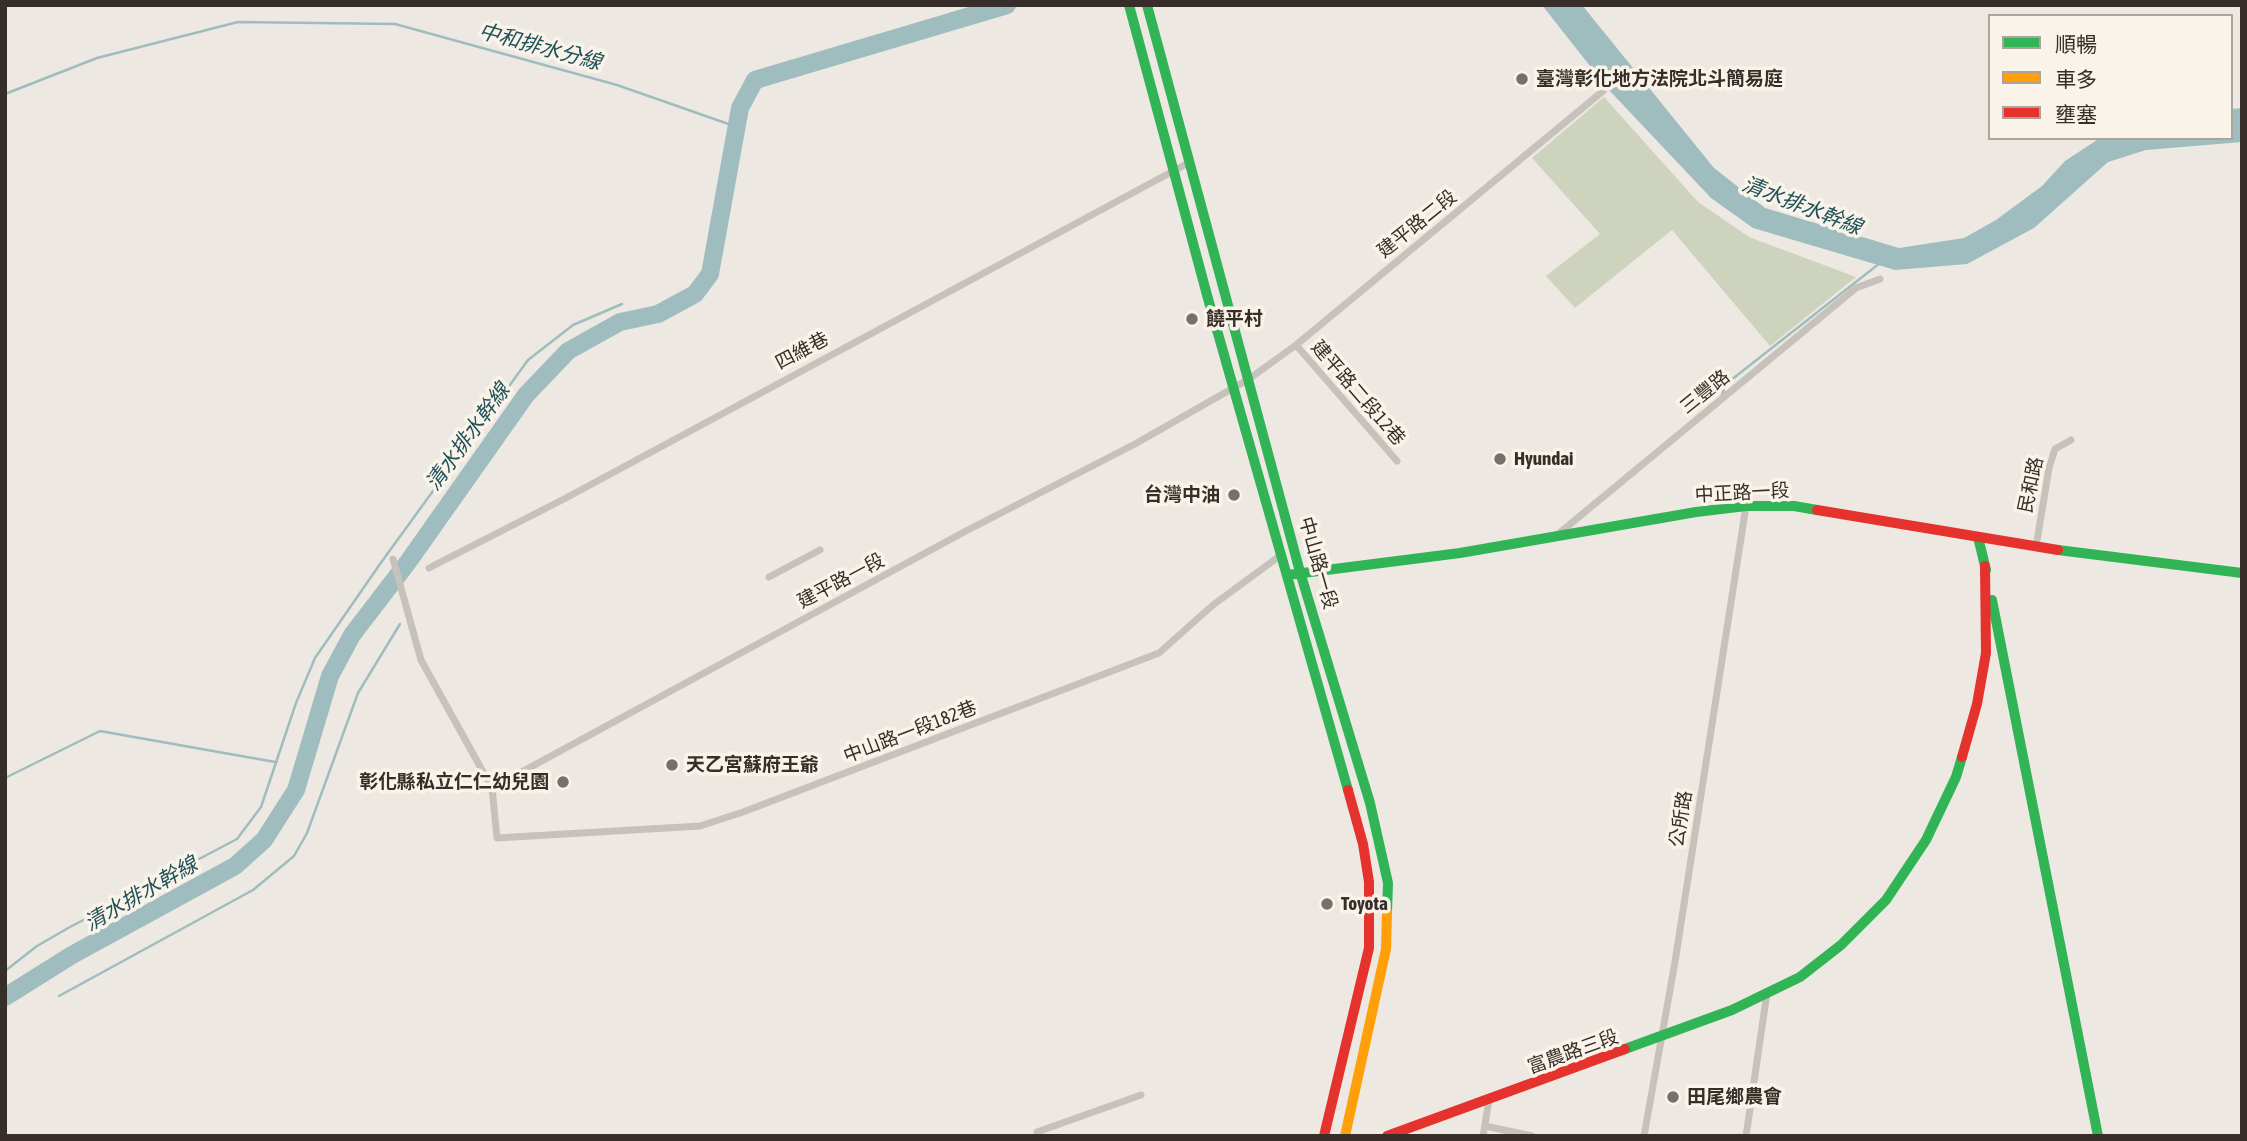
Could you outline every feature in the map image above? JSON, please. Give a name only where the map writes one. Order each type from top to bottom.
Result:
[{"type":"street","name":"中山路一段","points":[[1147,5],[1300,572],[1370,803],[1388,883],[1386,949],[1345,1136]]},
{"type":"street","name":"中山路一段","points":[[1130,8],[1363,844],[1369,882],[1369,948],[1324,1136]]},
{"type":"street","name":"建平路二段","points":[[1249,379],[1296,345],[1603,91]]},
{"type":"street","name":"四維巷","points":[[429,568],[565,499],[1190,163]]},
{"type":"street","name":"三豐路","points":[[1554,537],[1857,288],[1880,279]]},
{"type":"street","name":"建平路二段12巷","points":[[1296,345],[1397,461]]},
{"type":"street","name":"建平路一段","points":[[492,788],[1249,379]]},
{"type":"street","name":"民和路","points":[[2036,547],[2049,468],[2055,449],[2071,440]]},
{"type":"street","name":"中正路一段","points":[[1287,575],[1460,553],[1696,512],[1746,506],[1794,506],[2036,547],[2242,572]]},
{"type":"street","name":"公所路","points":[[1644,1136],[1746,506]]},
{"type":"street","points":[[1978,537],[2098,1136]]},
{"type":"street","points":[[769,577],[820,550]]},
{"type":"street","name":"中山路一段182巷","points":[[492,788],[498,838],[700,826],[1159,653],[1213,605],[1282,555],[1295,550]]},
{"type":"street","points":[[393,559],[421,660],[492,788]]},
{"type":"street","name":"富農路三段","points":[[1387,1136],[1661,1039],[1800,977],[1841,946],[1886,900],[1926,840],[1956,777],[1977,704],[1986,653],[1985,566]]},
{"type":"street","points":[[1986,653],[1997,648],[2002,652]]},
{"type":"street","points":[[1746,1136],[1767,993]]},
{"type":"street","points":[[1037,1134],[1141,1095]]},
{"type":"street","points":[[1483,1136],[1489,1100]]},
{"type":"street","points":[[1485,1126],[1532,1136]]},
{"type":"green space","points":[[1604,97],[1698,202],[1749,237],[1856,277],[1770,346],[1672,230],[1575,308],[1546,276],[1600,234],[1532,158]]},
{"type":"water","points":[[1542,5],[1582,5],[1714,168],[1765,208],[1899,248],[1964,238],[1996,220],[2042,186],[2065,161],[2097,140],[2233,140],[2233,109],[2242,108],[2242,142],[2146,150],[2108,162],[2034,228],[1967,264],[1895,270],[1753,228],[1711,198],[1608,89]]},
{"type":"waterway","name":"清水排水幹線","points":[[5,997],[72,955],[235,866],[264,840],[296,790],[330,676],[352,635],[408,562],[526,395],[568,351],[620,322],[658,314],[695,294],[710,274],[740,108],[755,80],[1007,5]]},
{"type":"waterway","name":"中和排水分線","points":[[5,94],[97,58],[238,22],[395,24],[617,85],[737,127]]},
{"type":"waterway","points":[[1722,395],[1726,384],[1880,263]]},
{"type":"waterway","points":[[5,971],[37,946],[70,927],[237,839],[261,807],[296,703],[315,658],[380,564],[528,360],[573,325],[622,304]]},
{"type":"waterway","points":[[59,996],[253,890],[294,856],[307,833],[358,693],[400,624]]},
{"type":"waterway","points":[[5,778],[100,731],[275,762]]},
{"type":"traffic: fast","points":[[1129,5],[1207,295],[1348,790]]},
{"type":"traffic: fast","points":[[1147,5],[1300,572],[1370,803],[1388,883],[1387,912]]},
{"type":"traffic: fast","points":[[1287,575],[1460,553],[1696,512],[1746,506],[1794,506],[1817,510]]},
{"type":"traffic: fast","points":[[1978,537],[1986,570]]},
{"type":"traffic: fast","points":[[2058,550],[2242,573]]},
{"type":"traffic: fast","points":[[1992,600],[2098,1136]]},
{"type":"traffic: fast","points":[[1625,1049],[1732,1010],[1800,977],[1841,945],[1886,900],[1926,840],[1956,777],[1962,757]]},
{"type":"traffic: slow","points":[[1345,1136],[1386,949],[1387,912]]},
{"type":"traffic: jam","points":[[1817,510],[2058,550]]},
{"type":"traffic: jam","points":[[1962,757],[1977,704],[1986,653],[1985,566]]},
{"type":"traffic: jam","points":[[1324,1136],[1369,948],[1369,882],[1363,844],[1348,790]]},
{"type":"traffic: jam","points":[[1387,1136],[1625,1049]]},
{"type":"place","name":"臺灣彰化地方法院北斗簡易庭","points":[[1522,79]]},
{"type":"place","name":"饒平村","points":[[1192,319]]},
{"type":"place","name":"Hyundai","points":[[1500,459]]},
{"type":"place","name":"台灣中油","points":[[1234,495]]},
{"type":"place","name":"天乙宮蘇府王爺","points":[[672,765]]},
{"type":"place","name":"彰化縣私立仁仁幼兒園","points":[[563,782]]},
{"type":"place","name":"Toyota","points":[[1327,904]]},
{"type":"place","name":"田尾鄉農會","points":[[1673,1097]]}]
